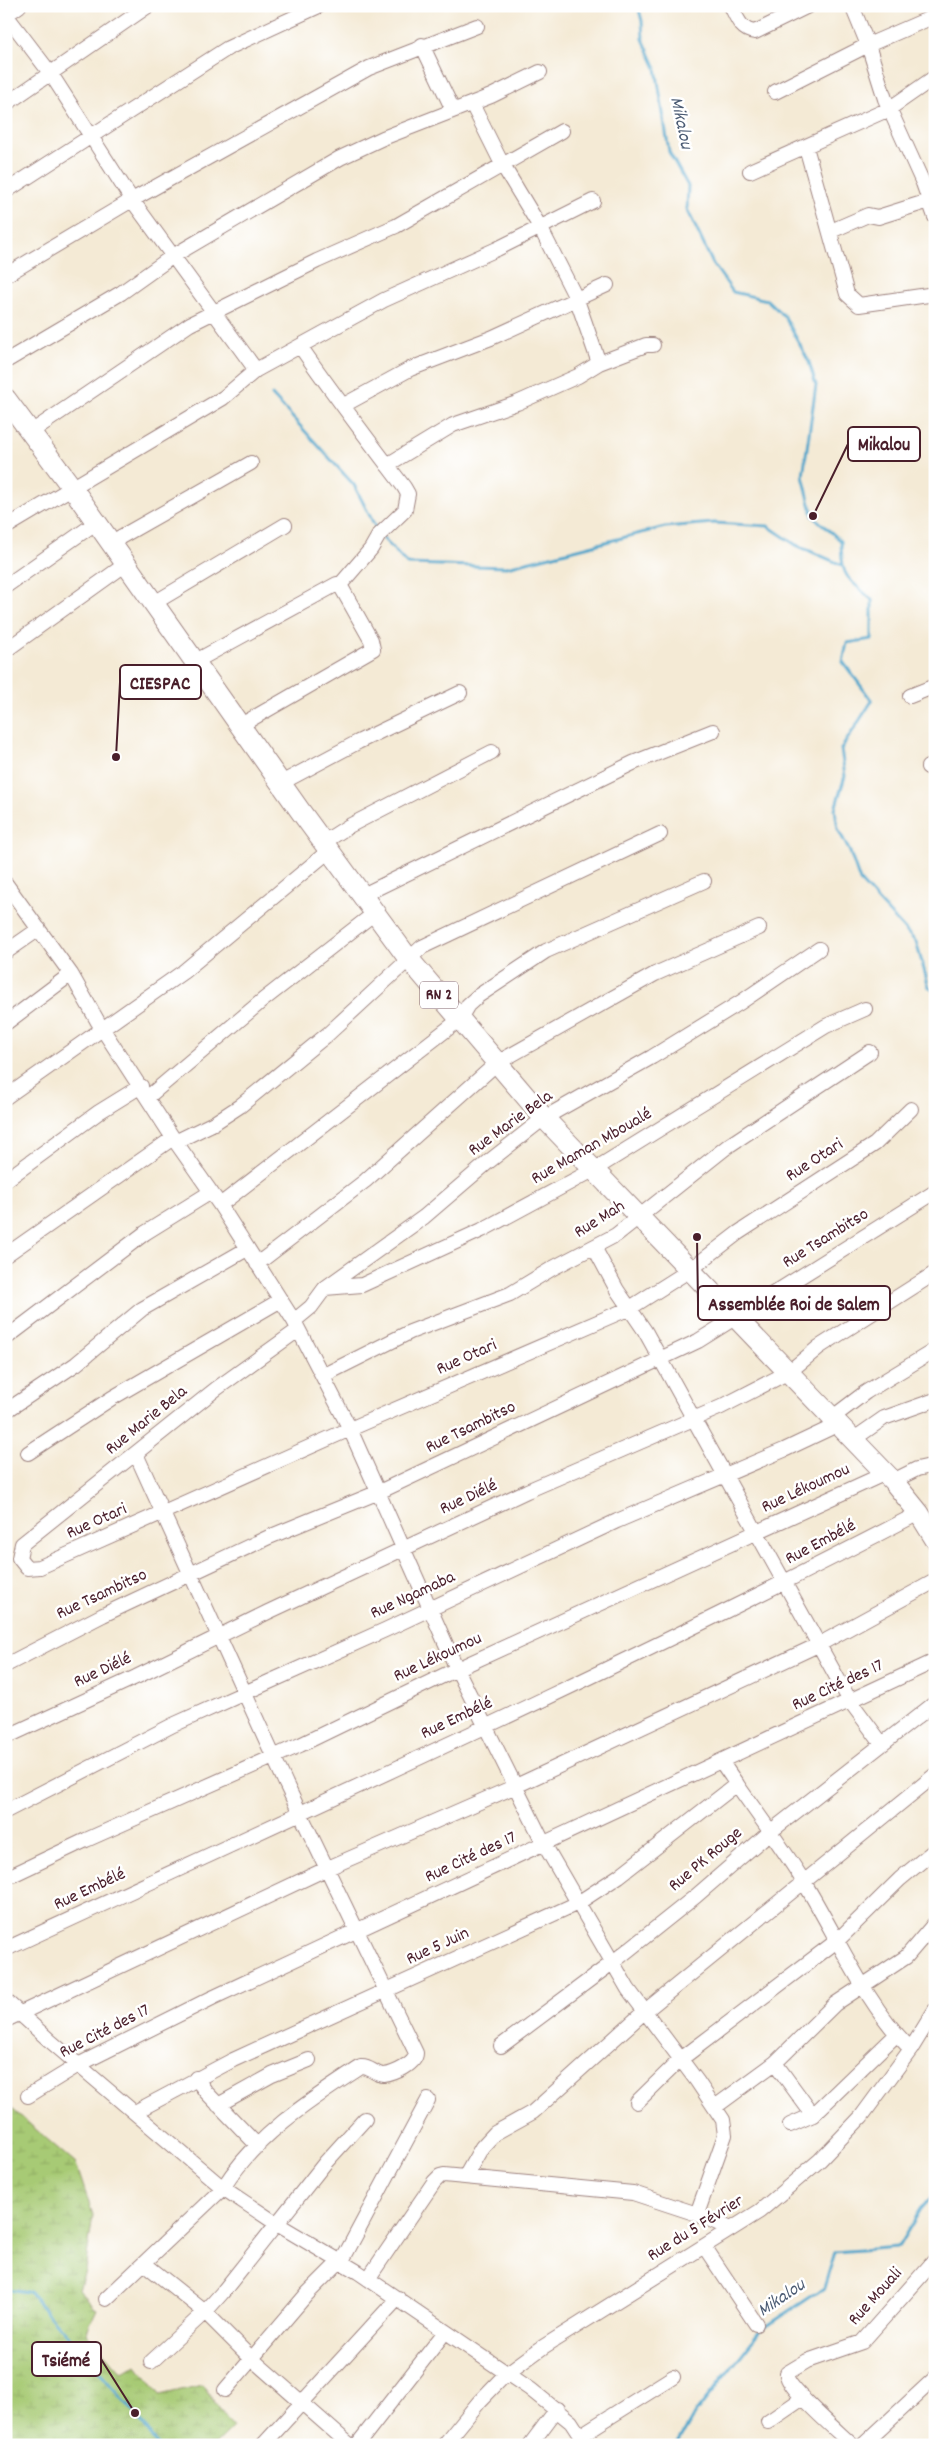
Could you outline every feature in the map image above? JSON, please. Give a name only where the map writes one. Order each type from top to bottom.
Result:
[{"type":"highway","name":"RN 2","points":[[6,399],[97,522],[281,783],[408,958],[544,1118],[641,1216],[690,1270],[890,1476],[933,1533]]},
{"type":"street","points":[[19,6],[6,15],[51,74],[132,200],[256,370]]},
{"type":"street","points":[[6,104],[148,6]]},
{"type":"street","points":[[6,191],[228,48],[319,6]]},
{"type":"street","points":[[731,6],[740,24],[748,32],[755,32],[808,6]]},
{"type":"street","points":[[852,6],[868,46],[889,109],[929,180],[929,201],[935,217]]},
{"type":"street","points":[[774,92],[935,16]]},
{"type":"street","points":[[6,275],[132,200],[369,68],[422,45],[477,26]]},
{"type":"street","points":[[422,45],[453,110]]},
{"type":"street","points":[[6,361],[121,293],[173,256],[340,158],[453,110],[472,104],[540,72]]},
{"type":"street","points":[[750,171],[889,109],[935,77]]},
{"type":"street","points":[[472,104],[502,164],[540,227],[577,300],[599,363]]},
{"type":"street","points":[[31,432],[190,324],[396,226],[562,131]]},
{"type":"street","points":[[806,147],[831,231],[843,285],[847,294],[858,305],[935,294]]},
{"type":"street","points":[[6,527],[73,489],[108,464],[223,398],[256,370],[384,300],[593,201]]},
{"type":"street","points":[[831,231],[868,215],[878,217],[929,201]]},
{"type":"street","points":[[344,405],[410,369],[491,338],[607,285]]},
{"type":"street","points":[[387,465],[453,425],[517,403],[578,376],[599,363],[646,345],[653,345]]},
{"type":"street","points":[[196,661],[326,590],[338,584],[340,585],[371,549],[379,535],[405,510],[408,494],[300,346]]},
{"type":"street","points":[[110,543],[251,463]]},
{"type":"street","points":[[6,586],[97,522]]},
{"type":"street","points":[[154,603],[285,525]]},
{"type":"street","points":[[6,650],[126,564]]},
{"type":"street","points":[[241,725],[373,649],[371,640],[340,585]]},
{"type":"street","points":[[910,696],[935,686]]},
{"type":"street","points":[[281,783],[358,742],[460,693]]},
{"type":"street","points":[[363,895],[633,762],[713,731]]},
{"type":"street","points":[[6,1097],[183,972],[349,826],[492,752]]},
{"type":"street","points":[[6,1255],[174,1140],[214,1124],[240,1106],[328,1034],[422,946],[660,834]]},
{"type":"street","points":[[220,1205],[459,1020],[468,1005],[478,996],[546,951],[704,881]]},
{"type":"street","points":[[6,884],[71,974],[103,1030],[174,1140],[220,1205],[296,1325],[324,1375],[350,1429],[457,1669],[544,1844],[612,1963],[644,2012],[723,2120],[725,2135],[697,2214]]},
{"type":"street","points":[[6,1180],[99,1112],[144,1092],[376,912]]},
{"type":"street","points":[[257,1264],[365,1181],[497,1063],[655,974],[759,928]]},
{"type":"street","points":[[6,952],[38,929]]},
{"type":"street","name":"Rue Marie Bela","points":[[22,1544],[296,1325],[325,1288],[424,1217],[487,1163],[544,1118],[652,1057],[819,950]]},
{"type":"street","points":[[6,1023],[71,974]]},
{"type":"street","name":"Rue Maman Mboualé","points":[[325,1288],[362,1285],[482,1230],[595,1169],[826,1026],[865,1009]]},
{"type":"street","name":"Rue Mah","points":[[324,1375],[410,1332],[510,1294],[553,1268],[616,1235],[728,1146],[870,1052]]},
{"type":"street","name":"Rue Otari","points":[[22,1544],[19,1558],[22,1563],[27,1568],[40,1567],[163,1514],[350,1429],[630,1308],[690,1270],[738,1233],[875,1144],[912,1109]]},
{"type":"street","points":[[6,1338],[145,1233],[211,1192]]},
{"type":"street","name":"Rue Tsambitso","points":[[6,1665],[103,1615],[269,1537],[379,1492],[698,1341],[935,1192]]},
{"type":"street","points":[[594,1247],[610,1279],[630,1308],[660,1359],[692,1420],[850,1701],[882,1744]]},
{"type":"street","points":[[6,1410],[76,1364],[142,1310],[247,1249]]},
{"type":"street","name":"Rue Diélé","points":[[6,1736],[528,1491],[692,1420],[789,1372],[819,1347],[935,1273]]},
{"type":"street","points":[[28,1453],[112,1398],[281,1300]]},
{"type":"street","name":"Rue Ngamaba","points":[[6,1811],[173,1725],[430,1609],[617,1521],[724,1476],[836,1420],[866,1392],[935,1350]]},
{"type":"street","points":[[854,1439],[884,1418],[902,1410],[935,1400]]},
{"type":"street","points":[[106,2299],[146,2264],[223,2188],[234,2171],[263,2139],[299,2109],[361,2067],[367,2067],[383,2075],[414,2061],[416,2057],[415,2047],[357,1932],[274,1757],[136,1454]]},
{"type":"street","name":"Rue Lékoumou","points":[[6,1878],[86,1840],[274,1757],[457,1669],[757,1533],[890,1476],[935,1465]]},
{"type":"street","name":"Rue Embélé","points":[[6,1949],[485,1727],[784,1584],[919,1513]]},
{"type":"street","points":[[13,2017],[328,1868],[516,1786],[818,1645],[935,1581]]},
{"type":"street","name":"Rue Cité des 17","points":[[28,2096],[80,2064],[212,1998],[935,1661]]},
{"type":"street","name":"Rue PK Rouge","points":[[501,2046],[612,1963],[696,1896],[770,1832],[935,1703]]},
{"type":"street","points":[[722,1761],[804,1882],[864,1986],[896,2035],[912,2050]]},
{"type":"street","points":[[465,2177],[482,2147],[495,2133],[532,2112],[644,2012],[935,1775]]},
{"type":"street","name":"Rue 5 Juin","points":[[135,2112],[196,2078],[578,1903],[626,1871],[737,1784]]},
{"type":"street","points":[[637,2102],[680,2059],[838,1940],[900,1879],[935,1850]]},
{"type":"street","points":[[715,2107],[775,2063],[834,2004],[906,1957],[935,1923]]},
{"type":"street","points":[[6,2001],[13,2017],[80,2064],[223,2188],[277,2224],[368,2278],[557,2409],[571,2422],[583,2440],[673,2377]]},
{"type":"street","name":"Rue du 5 Février","points":[[444,2445],[479,2402],[506,2374],[543,2347],[760,2211],[820,2160],[861,2117],[912,2050],[935,2010]]},
{"type":"street","points":[[790,2124],[813,2115],[896,2035]]},
{"type":"street","points":[[218,2105],[272,2075],[309,2060]]},
{"type":"street","points":[[775,2063],[813,2115]]},
{"type":"street","points":[[196,2078],[218,2105],[258,2146]]},
{"type":"street","points":[[225,2390],[307,2294],[340,2261],[349,2249],[428,2100]]},
{"type":"street","points":[[151,2362],[205,2312],[325,2162],[365,2119]]},
{"type":"street","points":[[368,2278],[436,2178],[444,2175],[633,2193],[697,2214],[731,2229]]},
{"type":"street","points":[[704,2246],[756,2324]]},
{"type":"street","name":"Rue Mouali","points":[[802,2398],[786,2376],[789,2371],[807,2361],[862,2342],[935,2260]]},
{"type":"street","points":[[146,2264],[205,2312],[252,2359],[350,2445]]},
{"type":"street","points":[[263,2445],[398,2298]]},
{"type":"street","points":[[357,2445],[445,2332]]},
{"type":"street","points":[[863,2445],[935,2378]]},
{"type":"street","points":[[768,2422],[802,2398],[852,2445]]},
{"type":"street","points":[[530,2445],[557,2409]]},
{"type":"green space","points":[[6,2108],[11,2108],[76,2164],[93,2215],[85,2270],[79,2290],[97,2309],[86,2333],[121,2372],[137,2365],[160,2395],[202,2385],[233,2427],[215,2445],[6,2445]]},
{"type":"waterway","name":"Mikalou","points":[[638,6],[642,21],[643,39],[656,68],[669,152],[688,186],[687,209],[713,264],[733,292],[767,300],[785,317],[809,362],[816,385],[803,476],[813,516],[841,541],[844,570],[856,586],[872,600],[872,639],[847,643],[843,662],[872,701],[841,749],[845,776],[835,809],[838,829],[850,852],[860,881],[916,942],[929,987],[935,991]]},
{"type":"waterway","points":[[272,395],[354,485],[377,530]]},
{"type":"waterway","points":[[382,537],[407,564],[507,567],[665,527],[714,523],[768,526],[796,545],[842,565]]},
{"type":"waterway","name":"Mikalou","points":[[677,2445],[696,2412],[761,2330],[824,2288],[835,2252],[898,2247],[921,2209],[935,2193]]},
{"type":"waterway","points":[[6,2289],[29,2292],[135,2413],[158,2445]]},
{"type":"place","name":"Mikalou","points":[[813,516]]},
{"type":"place","name":"CIESPAC","points":[[116,757]]},
{"type":"place","name":"Assemblée Roi de Salem","points":[[697,1237]]},
{"type":"place","name":"Tsiémé","points":[[135,2413]]}]
